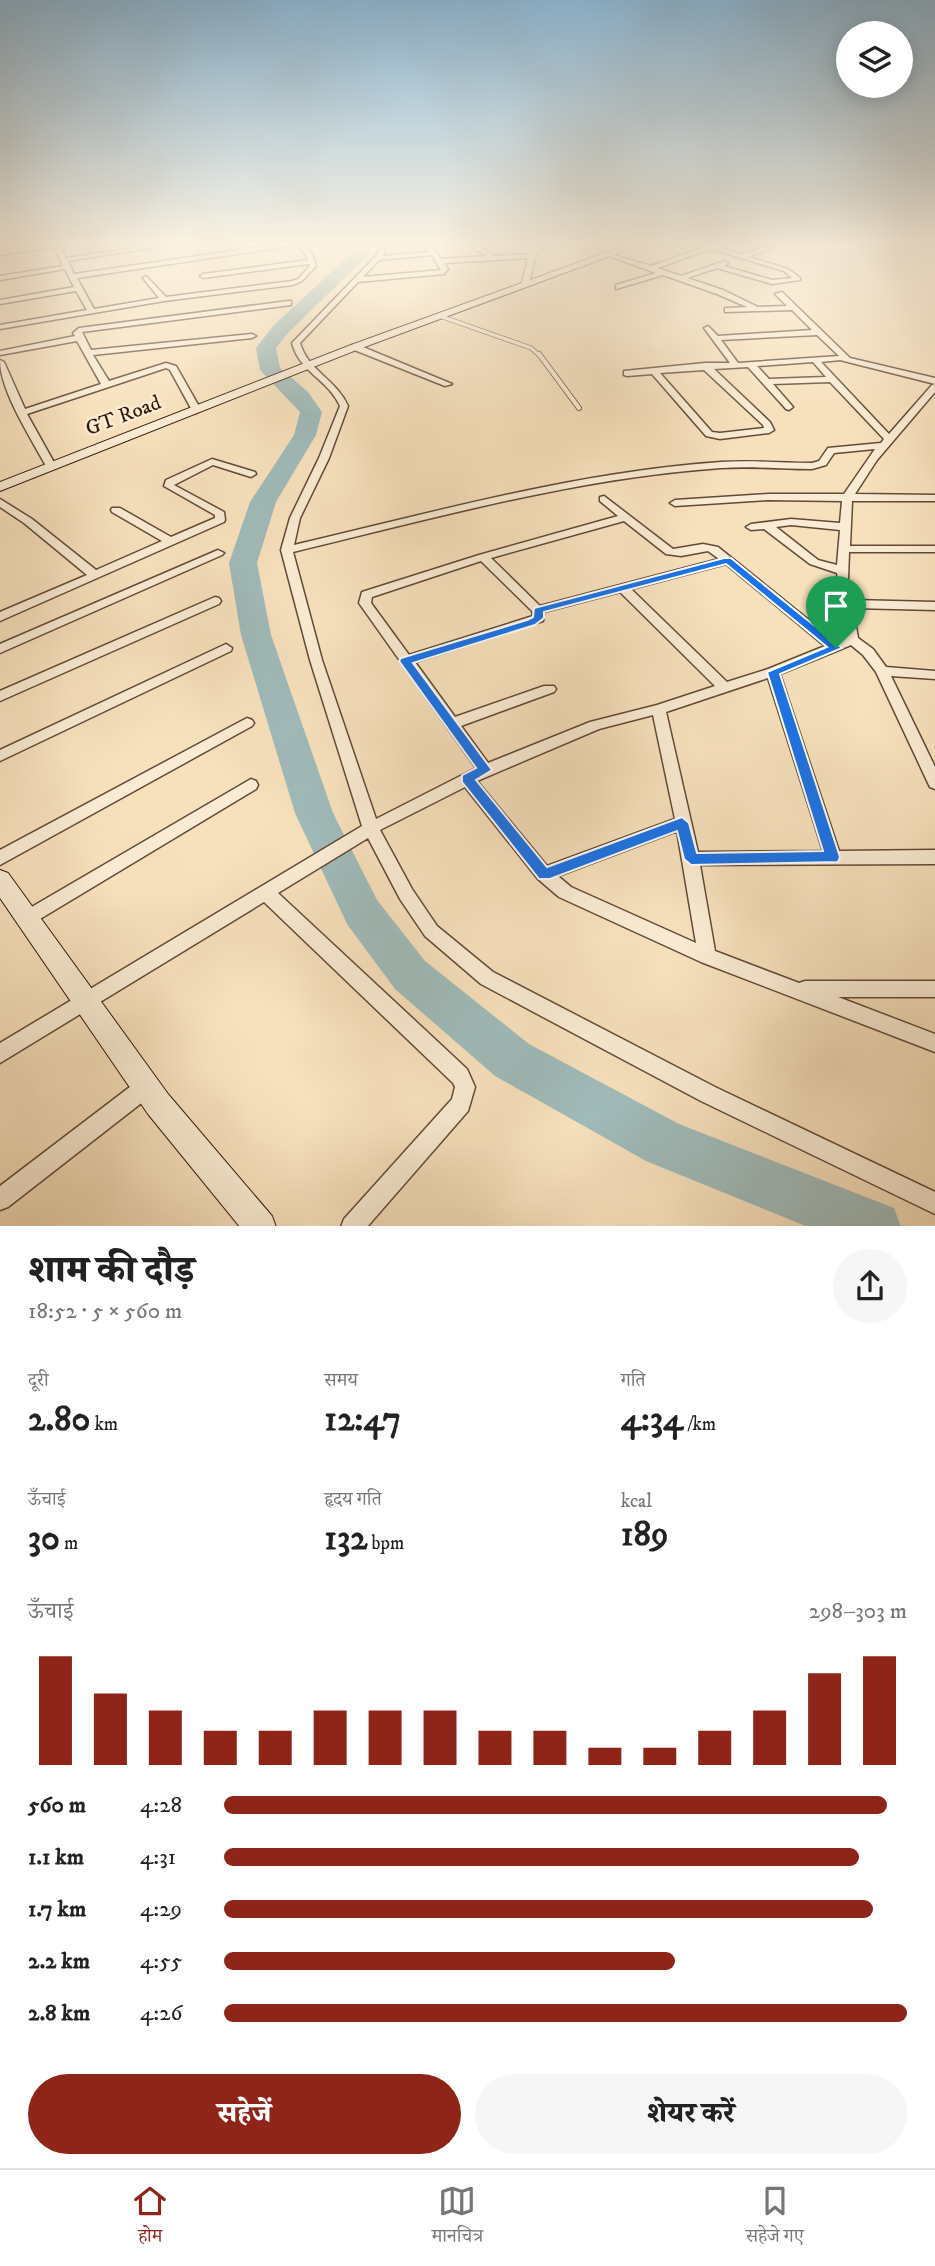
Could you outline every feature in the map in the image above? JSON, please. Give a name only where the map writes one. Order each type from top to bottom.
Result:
[{"type":"main road","name":"GT Road","points":[[0,487],[355,347],[484,299]]},
{"type":"main road","points":[[0,880],[88,1000],[146,1087],[217,1177],[260,1226]]},
{"type":"street","points":[[85,299],[91,311]]},
{"type":"street","points":[[0,327],[163,299]]},
{"type":"street","points":[[215,299],[218,310]]},
{"type":"street","points":[[337,299],[296,343],[301,368],[337,392],[344,406],[324,458],[295,518],[287,550],[316,660],[371,828],[406,894],[431,931],[486,978],[708,1094],[935,1203]]},
{"type":"street","points":[[733,299],[757,309]]},
{"type":"street","points":[[785,299],[847,359]]},
{"type":"street","points":[[106,384],[79,338],[77,332],[85,328],[288,303]]},
{"type":"street","points":[[728,310],[794,308]]},
{"type":"street","points":[[708,328],[735,364]]},
{"type":"street","points":[[716,338],[820,332]]},
{"type":"street","points":[[88,353],[252,336]]},
{"type":"street","points":[[0,353],[79,338]]},
{"type":"street","points":[[355,347],[448,384]]},
{"type":"street","points":[[627,373],[749,363],[847,359],[935,381]]},
{"type":"street","points":[[815,360],[886,443]]},
{"type":"street","points":[[0,362],[22,413],[51,466]]},
{"type":"street","points":[[749,363],[789,407]]},
{"type":"street","points":[[22,413],[170,365],[196,410]]},
{"type":"street","points":[[654,371],[709,434],[720,436],[769,429],[767,424],[705,366]]},
{"type":"street","points":[[767,382],[831,379]]},
{"type":"street","points":[[935,387],[886,443],[847,498],[843,549],[843,571],[852,640],[868,652],[882,671],[935,783]]},
{"type":"street","points":[[0,396],[13,393]]},
{"type":"street","points":[[287,550],[628,475],[724,465],[812,466],[823,463],[831,450],[886,443]]},
{"type":"street","points":[[0,617],[93,574],[215,524],[221,517],[169,486],[170,482],[212,462],[251,474]]},
{"type":"street","points":[[675,503],[768,497],[935,498]]},
{"type":"street","points":[[604,499],[670,552],[679,554],[711,547],[836,648]]},
{"type":"street","points":[[0,502],[28,521],[93,574]]},
{"type":"street","points":[[117,510],[171,542]]},
{"type":"street","points":[[485,770],[365,603],[366,594],[483,556],[626,517]]},
{"type":"street","points":[[751,527],[791,522],[845,527]]},
{"type":"street","points":[[766,525],[814,562],[843,571]]},
{"type":"street","points":[[843,549],[935,549]]},
{"type":"street","points":[[0,649],[218,553]]},
{"type":"street","points":[[405,661],[531,623],[539,618],[538,610],[483,556]]},
{"type":"street","points":[[538,610],[728,560]]},
{"type":"street","points":[[623,588],[724,687]]},
{"type":"street","points":[[0,696],[215,601]]},
{"type":"street","points":[[847,604],[935,606]]},
{"type":"street","points":[[0,1054],[371,828],[485,770],[595,725],[659,709],[774,672],[852,640]]},
{"type":"street","points":[[0,756],[226,648]]},
{"type":"street","points":[[882,671],[935,675]]},
{"type":"street","points":[[774,672],[833,857]]},
{"type":"street","points":[[451,724],[549,689]]},
{"type":"street","points":[[659,709],[691,859],[707,956]]},
{"type":"street","points":[[0,858],[247,723]]},
{"type":"street","points":[[467,779],[544,874],[565,892],[707,956],[935,1043]]},
{"type":"street","points":[[29,917],[251,785]]},
{"type":"street","points":[[544,874],[682,823]]},
{"type":"street","points":[[691,859],[935,857]]},
{"type":"street","points":[[266,893],[460,1076],[465,1087],[461,1104],[353,1226]]},
{"type":"street","points":[[797,989],[935,989]]},
{"type":"street","points":[[0,1199],[146,1087]]},
{"type":"lane","points":[[440,316],[531,348],[538,353],[579,408]]},
{"type":"waterway","points":[[312,299],[281,329],[266,348],[270,370],[300,397],[311,412],[305,435],[263,502],[243,563],[256,635],[314,813],[362,912],[410,975],[512,1060],[664,1143],[872,1226]]},
{"type":"route","points":[[728,560],[836,648],[774,672],[833,857],[691,859],[682,823],[544,874],[467,779],[485,770],[405,661],[531,623],[539,618],[538,610],[728,560]]}]
